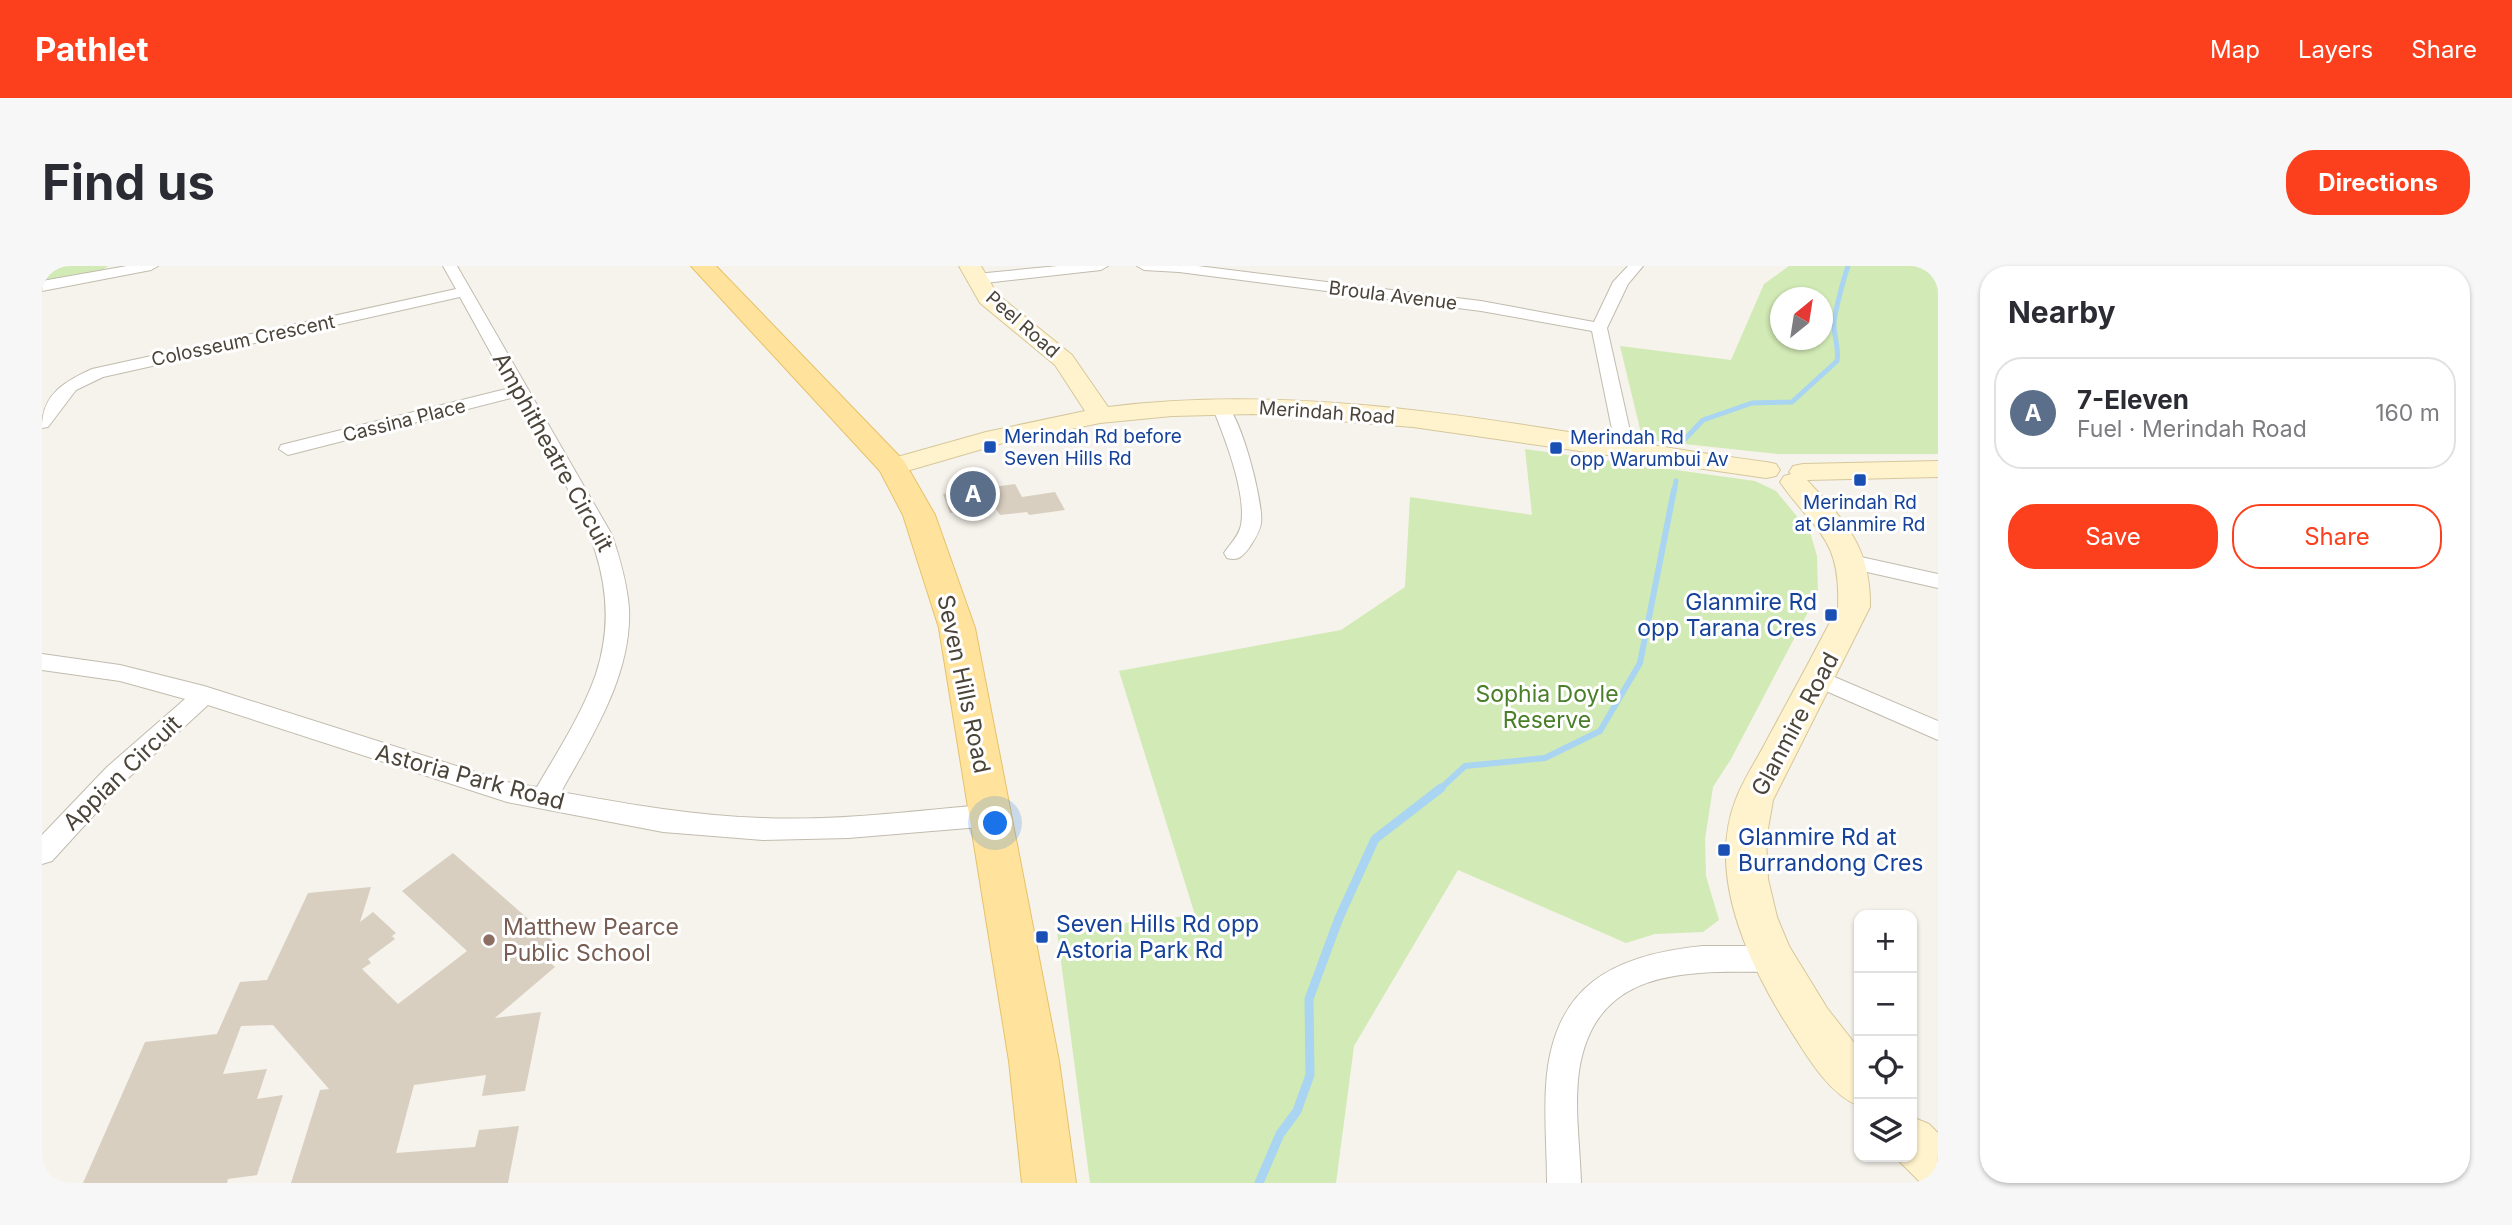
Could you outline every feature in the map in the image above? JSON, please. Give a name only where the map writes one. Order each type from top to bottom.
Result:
[{"type":"main road","name":"Seven Hills Road","points":[[703,266],[893,467],[919,515],[957,628],[1034,1061],[1049,1183]]},
{"type":"street","points":[[42,286],[118,269],[151,266]]},
{"type":"street","name":"Amphitheatre Circuit","points":[[450,266],[602,535],[614,565],[619,596],[613,662],[599,701],[542,800]]},
{"type":"street","points":[[973,273],[1101,266]]},
{"type":"street","name":"Broula Avenue","points":[[1144,266],[1179,268],[1482,306],[1598,328]]},
{"type":"street","points":[[1625,449],[1598,328],[1621,282],[1636,266]]},
{"type":"street","name":"Peel Road","points":[[973,273],[988,298],[1064,360],[1101,415]]},
{"type":"street","name":"Colosseum Crescent","points":[[42,423],[70,387],[98,373],[464,292]]},
{"type":"street","name":"Cassina Place","points":[[288,449],[519,391]]},
{"type":"street","points":[[1221,406],[1252,514],[1245,539],[1234,553]]},
{"type":"street","name":"Merindah Road","points":[[893,467],[983,439],[1101,415],[1221,406],[1373,413],[1787,475],[1938,469]]},
{"type":"street","name":"Glanmire Road","points":[[1787,475],[1838,534],[1852,562],[1855,577],[1854,607],[1754,800],[1749,816],[1747,853],[1751,889],[1772,960],[1800,1008],[1854,1078]]},
{"type":"street","points":[[1852,562],[1938,581]]},
{"type":"street","name":"Astoria Park Road","points":[[42,662],[120,673],[204,695],[507,792],[663,821],[762,828],[848,827],[992,815]]},
{"type":"street","points":[[1818,678],[1938,731]]},
{"type":"street","name":"Appian Circuit","points":[[42,853],[116,774],[204,695]]},
{"type":"street","points":[[1564,1183],[1563,1070],[1579,1017],[1592,1000],[1616,980],[1663,962],[1696,958],[1772,960]]},
{"type":"street","points":[[1917,1146],[1938,1166]]},
{"type":"green space","points":[[42,266],[108,266],[101,271],[42,284]]},
{"type":"green space","points":[[1789,266],[1938,266],[1938,454],[1778,454],[1656,441],[1641,433],[1620,346],[1731,360],[1764,284]]},
{"type":"green space","name":"Sophia Doyle Reserve","points":[[1525,449],[1755,481],[1776,491],[1810,532],[1817,556],[1818,593],[1731,759],[1713,787],[1705,839],[1706,876],[1719,920],[1703,932],[1655,934],[1626,943],[1458,870],[1354,1046],[1336,1183],[1090,1183],[1057,931],[1195,915],[1119,671],[1341,630],[1405,587],[1410,497],[1532,515]]},
{"type":"building","points":[[1015,484],[1022,497],[1055,492],[1065,510],[1029,515],[1027,512],[1000,515],[994,506],[950,513],[943,494]]},
{"type":"building","points":[[453,853],[559,946],[545,958],[555,967],[495,1018],[541,1012],[525,1091],[482,1096],[486,1075],[414,1085],[396,1153],[475,1147],[479,1130],[519,1126],[508,1183],[291,1183],[320,1090],[329,1089],[273,1025],[241,1026],[223,1074],[267,1069],[257,1099],[283,1095],[257,1175],[228,1179],[227,1183],[83,1183],[145,1042],[217,1034],[240,982],[267,980],[308,893],[371,887],[360,922],[373,912],[396,933],[392,936],[395,939],[368,959],[371,963],[362,969],[398,1004],[467,951],[402,891]]},
{"type":"waterway","points":[[1684,440],[1703,420],[1752,403],[1792,402],[1837,361],[1834,322],[1848,266]]},
{"type":"waterway","points":[[1674,492],[1676,481]]},
{"type":"waterway","points":[[1439,790],[1465,766],[1545,758],[1600,731],[1640,663],[1674,490]]},
{"type":"waterway","points":[[1259,1183],[1280,1134],[1297,1111],[1310,1075],[1309,999],[1339,918],[1375,839],[1441,788]]},
{"type":"place","name":"Merindah Rd before Seven Hills Rd","points":[[990,447]]},
{"type":"place","name":"Merindah Rd opp Warumbui Av","points":[[1556,448]]},
{"type":"place","name":"Merindah Rd at Glanmire Rd","points":[[1860,480]]},
{"type":"place","name":"7-Eleven","points":[[973,494]]},
{"type":"place","name":"Glanmire Rd opp Tarana Cres","points":[[1831,615]]},
{"type":"place","name":"Glanmire Rd at Burrandong Cres","points":[[1724,850]]},
{"type":"place","name":"Seven Hills Rd opp Astoria Park Rd","points":[[1042,937]]},
{"type":"place","name":"Matthew Pearce Public School","points":[[489,940]]}]
